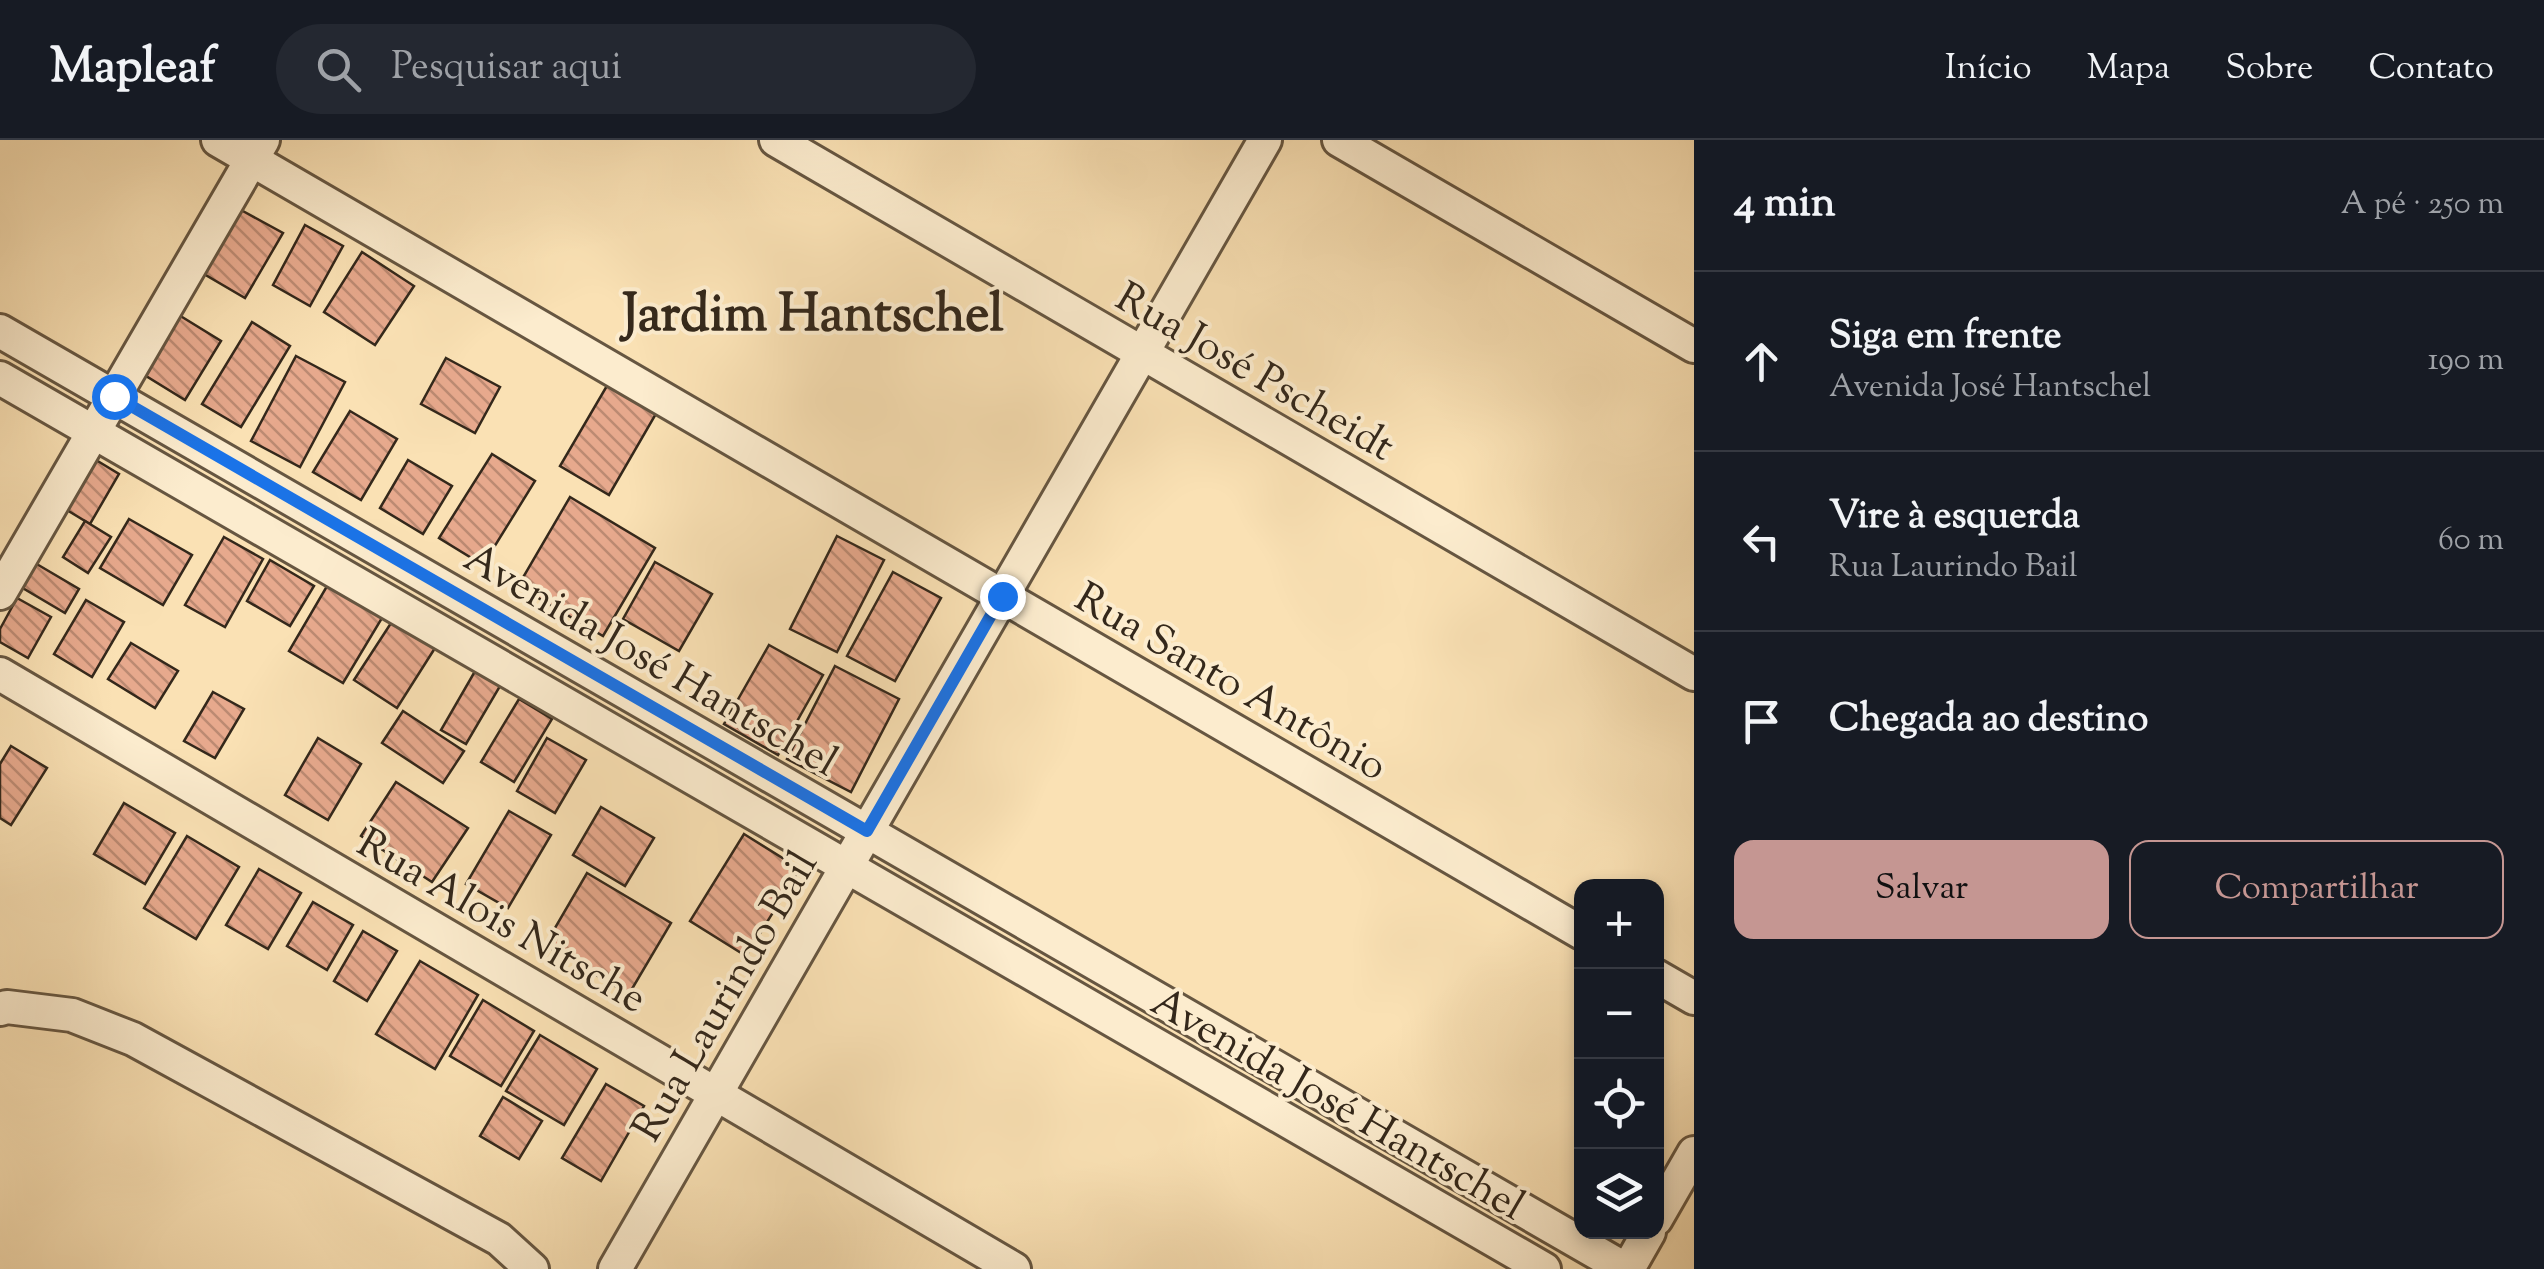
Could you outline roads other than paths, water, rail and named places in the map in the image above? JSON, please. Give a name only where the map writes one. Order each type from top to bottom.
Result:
[{"type":"street","name":"Rua Santo Antônio","points":[[218,140],[258,150],[1002,596],[1574,928]]},
{"type":"street","name":"Rua José Pscheidt","points":[[776,140],[1694,674]]},
{"type":"street","name":"Rua Laurindo Bail","points":[[615,1269],[1265,140]]},
{"type":"street","points":[[1339,140],[1694,346]]},
{"type":"street","points":[[0,593],[258,150]]},
{"type":"street","name":"Avenida José Hantschel","points":[[0,331],[1626,1269]]},
{"type":"street","name":"Avenida José Hantschel","points":[[0,378],[1544,1269]]},
{"type":"street","name":"Rua Alois Nitsche","points":[[0,674],[1014,1269]]},
{"type":"street","points":[[1664,981],[1694,998]]},
{"type":"street","points":[[0,1009],[72,1014],[133,1039],[499,1239],[532,1269]]},
{"type":"street","points":[[1664,1204],[1694,1153]]},
{"type":"street","points":[[1626,1269],[1645,1239]]},
{"type":"district","name":"Jardim Hantschel","points":[[813,312]]}]
